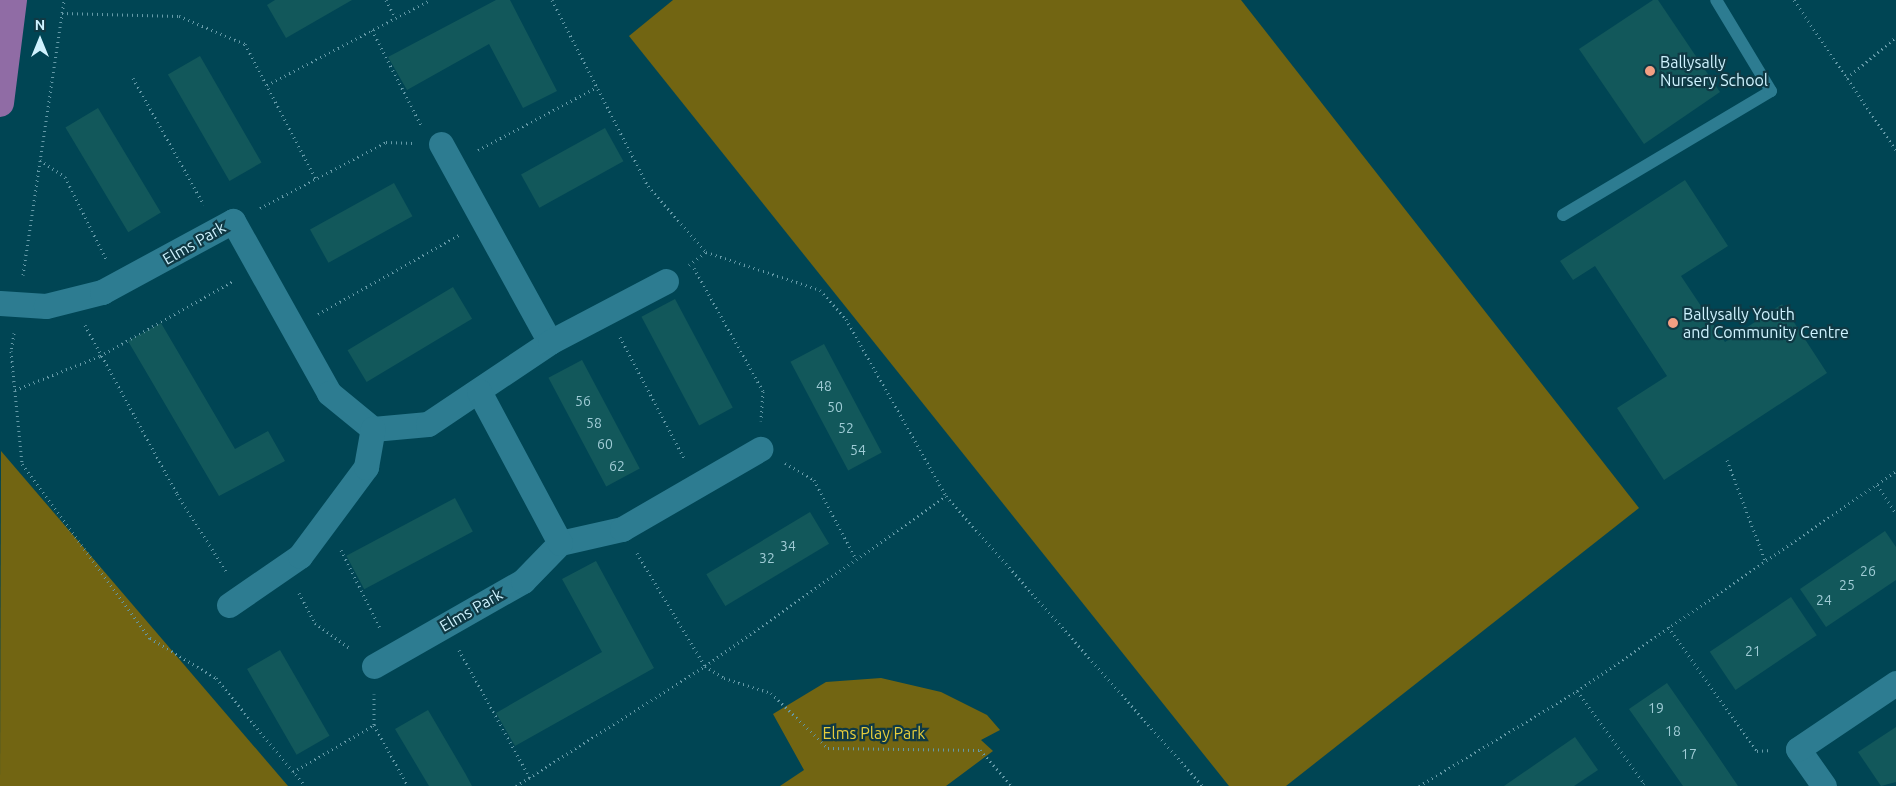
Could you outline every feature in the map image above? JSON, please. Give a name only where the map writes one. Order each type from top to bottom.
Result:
[{"type":"main road","points":[[0,103],[14,0]]},
{"type":"street","points":[[446,154],[550,342]]},
{"type":"street","name":"Elms Park","points":[[9,304],[46,306],[73,300],[118,284],[226,225],[259,266],[329,393],[372,429]]},
{"type":"street","points":[[236,601],[300,556],[366,467],[372,429],[428,424],[550,342],[666,281]]},
{"type":"street","points":[[479,391],[560,543],[622,529],[760,449]]},
{"type":"street","name":"Elms Park","points":[[383,660],[523,581],[560,543]]},
{"type":"street","points":[[1824,786],[1798,749],[1896,683]]},
{"type":"lane","points":[[1563,215],[1771,91],[1716,0]]},
{"type":"path","points":[[64,0],[40,160],[9,304],[11,351],[22,464],[150,638],[216,678],[305,786]]},
{"type":"path","points":[[386,0],[395,18]]},
{"type":"path","points":[[267,84],[430,0]]},
{"type":"path","points":[[552,0],[648,186],[706,252],[820,290],[846,319],[946,496],[1203,786]]},
{"type":"path","points":[[1794,0],[1896,150]]},
{"type":"path","points":[[62,13],[178,16],[211,27],[245,44],[316,179]]},
{"type":"path","points":[[372,30],[417,122],[446,154]]},
{"type":"path","points":[[1847,78],[1896,37]]},
{"type":"path","points":[[133,78],[226,225],[386,142],[446,154],[597,87]]},
{"type":"path","points":[[40,160],[65,177],[118,284]]},
{"type":"path","points":[[293,328],[484,221]]},
{"type":"path","points":[[691,263],[763,391],[760,449],[814,480],[856,559]]},
{"type":"path","points":[[15,390],[100,356],[259,266]]},
{"type":"path","points":[[73,300],[100,356],[236,601]]},
{"type":"path","points":[[606,312],[698,485]]},
{"type":"path","points":[[1727,460],[1765,560]]},
{"type":"path","points":[[1419,786],[1577,691],[1765,560],[1896,472]]},
{"type":"path","points":[[1877,486],[1896,513]]},
{"type":"path","points":[[516,786],[705,666],[946,496]]},
{"type":"path","points":[[326,521],[383,660],[374,725],[408,786]]},
{"type":"path","points":[[622,529],[705,666],[724,678],[771,693],[828,748],[980,750],[1012,786]]},
{"type":"path","points":[[284,567],[316,623],[383,660]]},
{"type":"path","points":[[446,625],[530,778]]},
{"type":"path","points":[[1668,627],[1757,751],[1798,749]]},
{"type":"path","points":[[1577,691],[1643,785]]},
{"type":"path","points":[[293,772],[374,725]]},
{"type":"green space","points":[[673,0],[1241,0],[1639,508],[1286,786],[1229,786],[629,36]]},
{"type":"green space","points":[[1,451],[288,786],[0,786]]},
{"type":"green space","name":"Elms Play Park","points":[[881,678],[941,692],[987,715],[1000,730],[981,740],[993,751],[946,786],[780,786],[804,770],[773,714],[826,682]]},
{"type":"building","points":[[275,0],[352,0],[286,38],[267,5]]},
{"type":"building","points":[[496,0],[510,0],[557,91],[523,108],[489,44],[407,90],[388,57]]},
{"type":"building","name":"Ballysally Nursery School","points":[[1653,0],[1658,0],[1720,92],[1644,144],[1579,49]]},
{"type":"building","points":[[200,56],[262,163],[229,181],[168,74]]},
{"type":"building","points":[[98,108],[161,213],[128,232],[65,128]]},
{"type":"building","points":[[605,128],[623,161],[539,208],[521,175]]},
{"type":"building","name":"Ballysally Youth and Community Centre","points":[[1685,180],[1728,246],[1681,276],[1725,342],[1782,304],[1827,373],[1664,480],[1617,408],[1667,376],[1595,266],[1573,280],[1560,261]]},
{"type":"building","points":[[394,183],[412,216],[328,263],[310,230]]},
{"type":"building","points":[[453,287],[472,319],[367,382],[348,350]]},
{"type":"building","points":[[675,299],[733,408],[699,425],[641,317]]},
{"type":"building","points":[[161,323],[235,449],[268,431],[285,461],[219,496],[128,341]]},
{"type":"building","points":[[824,344],[882,453],[848,470],[790,362]]},
{"type":"building","points":[[582,360],[640,469],[606,486],[548,378]]},
{"type":"building","points":[[455,498],[473,532],[364,589],[346,556]]},
{"type":"building","points":[[810,512],[829,544],[725,606],[706,574]]},
{"type":"building","points":[[1885,531],[1896,547],[1896,580],[1826,627],[1800,589]]},
{"type":"building","points":[[596,561],[654,668],[515,746],[496,713],[602,652],[562,579]]},
{"type":"building","points":[[1791,597],[1817,635],[1735,690],[1710,652]]},
{"type":"building","points":[[280,650],[330,736],[297,755],[247,669]]},
{"type":"building","points":[[1667,683],[1738,786],[1683,786],[1629,709]]},
{"type":"building","points":[[428,710],[472,786],[429,786],[395,729]]},
{"type":"building","points":[[1896,727],[1896,782],[1881,786],[1858,752]]},
{"type":"building","points":[[1575,737],[1598,770],[1574,786],[1504,786]]},
{"type":"place","name":"Ballysally Nursery School","points":[[1650,71]]},
{"type":"place","name":"Ballysally Youth and Community Centre","points":[[1673,323]]}]
